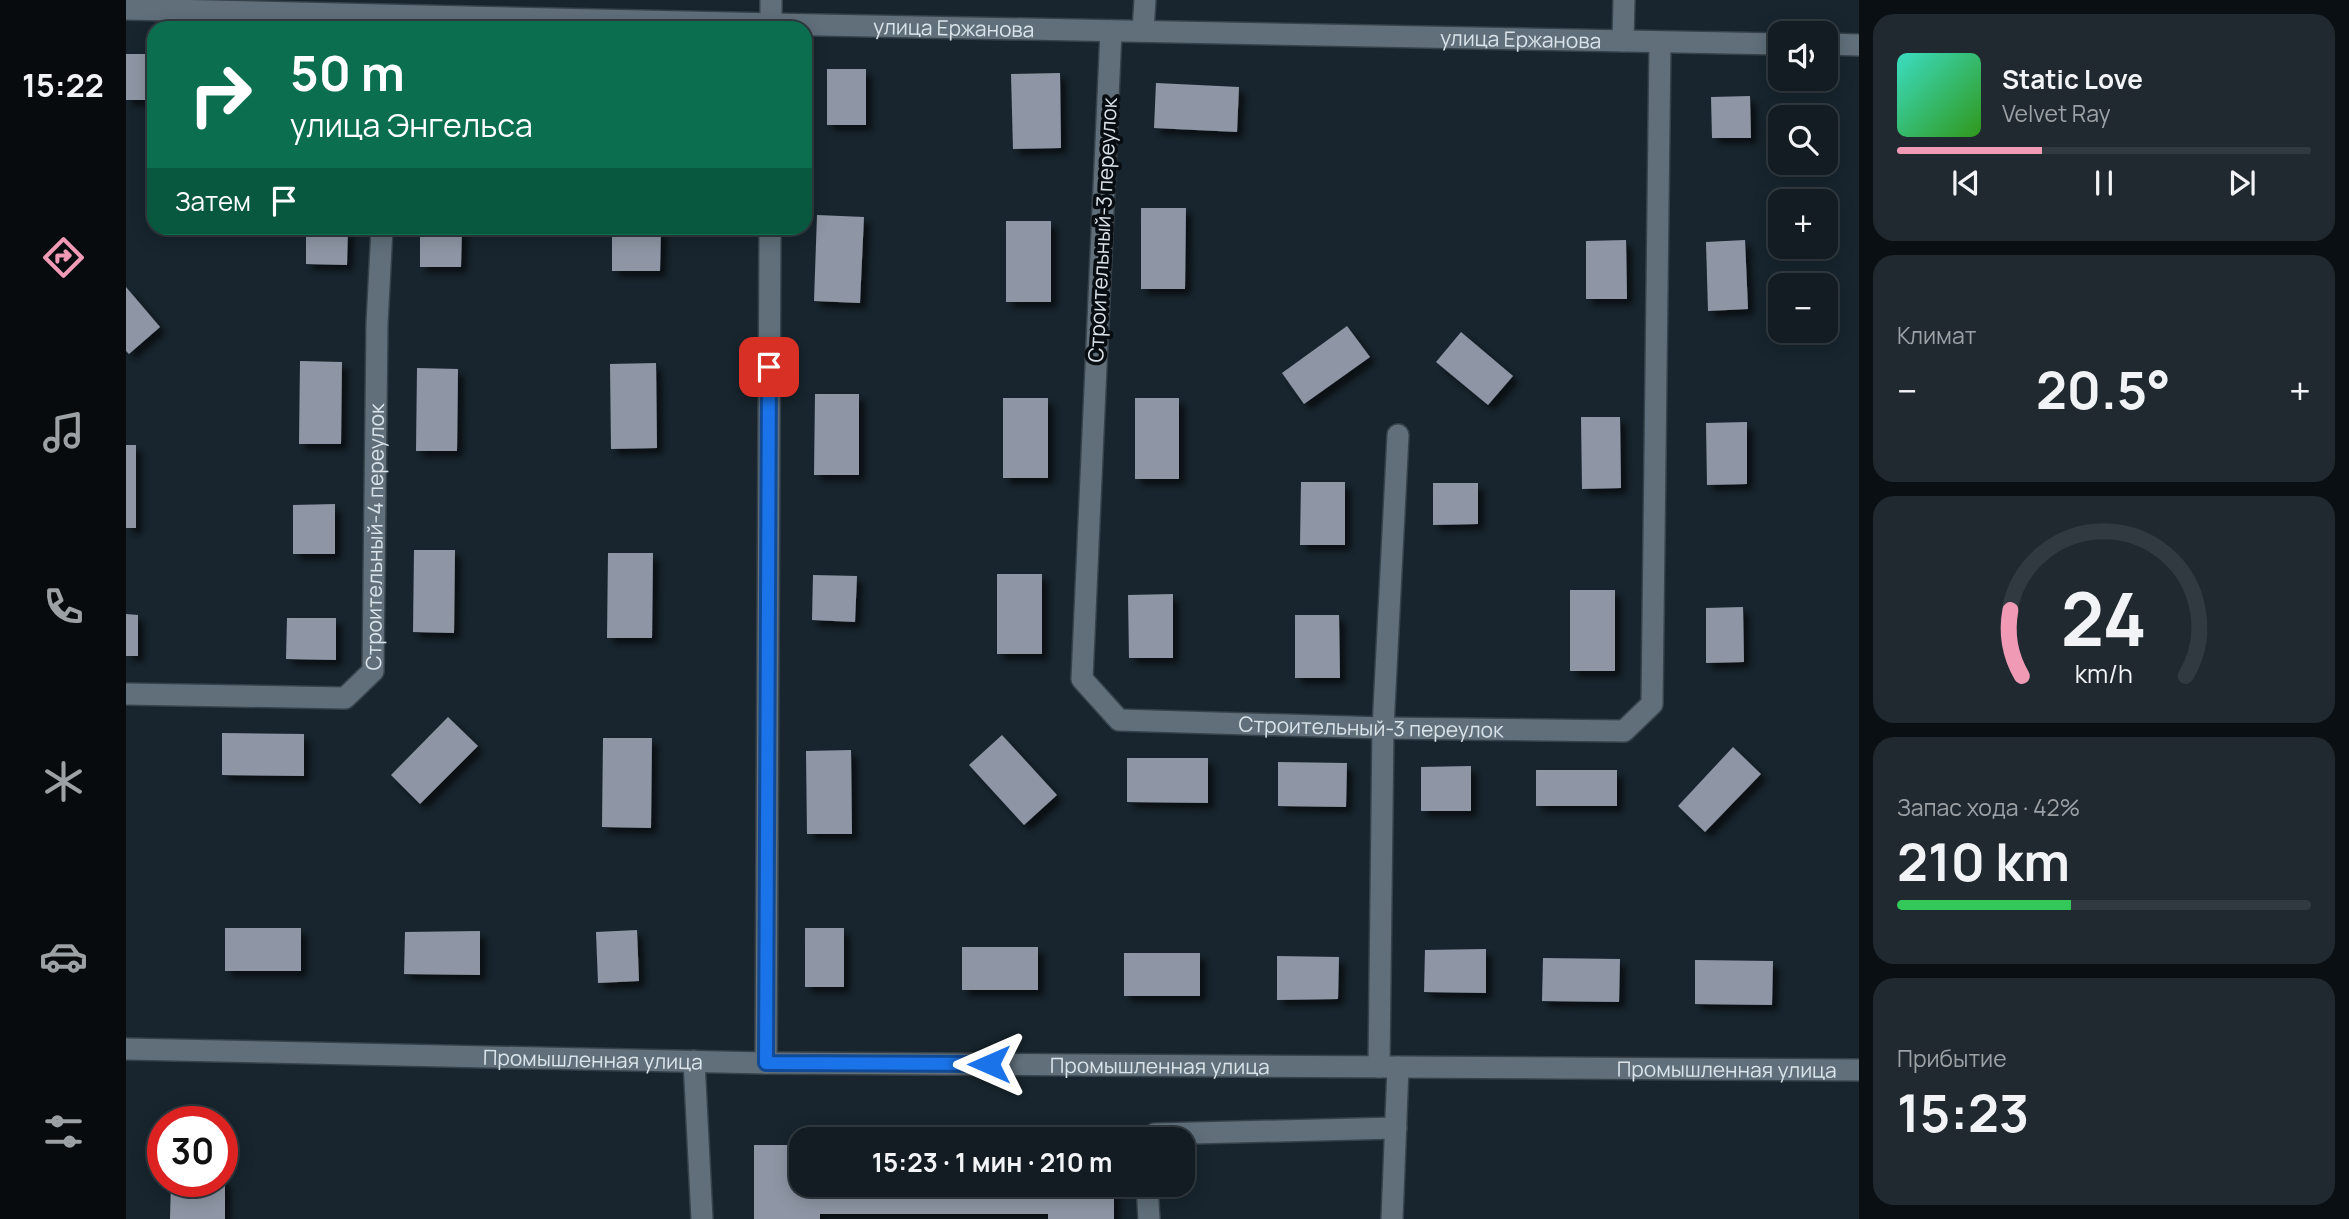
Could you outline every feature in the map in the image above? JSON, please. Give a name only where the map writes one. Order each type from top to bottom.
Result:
[{"type":"street","points":[[771,0],[771,21]]},
{"type":"street","points":[[1143,31],[1145,0]]},
{"type":"street","points":[[1623,41],[1624,0]]},
{"type":"street","name":"улица Ержанова","points":[[126,9],[599,21]]},
{"type":"street","name":"улица Ержанова","points":[[812,27],[1768,44]]},
{"type":"street","name":"Строительный-3 переулок","points":[[1111,31],[1082,679],[1119,720],[1383,729],[1624,731],[1652,705],[1660,42]]},
{"type":"street","points":[[1838,44],[1859,45]]},
{"type":"street","name":"Строительный-4 переулок","points":[[126,694],[345,698],[373,671],[377,324],[382,235]]},
{"type":"street","points":[[766,1063],[770,235]]},
{"type":"street","points":[[1388,1218],[1396,1128],[1388,1067],[1383,729],[1398,435]]},
{"type":"street","name":"Промышленная улица","points":[[126,1049],[766,1063],[1859,1070]]},
{"type":"street","points":[[694,1061],[702,1219]]},
{"type":"street","points":[[1195,1133],[1396,1128]]},
{"type":"street","points":[[1148,1197],[1149,1219]]},
{"type":"building","points":[[126,54],[147,54],[147,100],[126,100]]},
{"type":"building","points":[[827,69],[866,69],[866,125],[827,125]]},
{"type":"building","points":[[1060,73],[1061,148],[1013,149],[1011,74]]},
{"type":"building","points":[[1156,83],[1239,87],[1237,132],[1154,128]]},
{"type":"building","points":[[1750,96],[1751,138],[1712,138],[1711,97]]},
{"type":"building","points":[[1141,208],[1186,208],[1185,289],[1141,289]]},
{"type":"building","points":[[817,215],[864,217],[860,303],[814,301]]},
{"type":"building","points":[[1006,221],[1051,221],[1051,302],[1006,302]]},
{"type":"building","points":[[306,235],[348,235],[347,265],[306,264]]},
{"type":"building","points":[[420,235],[462,235],[461,267],[420,267]]},
{"type":"building","points":[[612,235],[661,235],[660,271],[612,271]]},
{"type":"building","points":[[1626,240],[1627,299],[1586,299],[1586,241]]},
{"type":"building","points":[[1745,240],[1748,309],[1708,311],[1706,242]]},
{"type":"building","points":[[126,287],[160,327],[129,354],[126,351]]},
{"type":"building","points":[[1347,326],[1370,357],[1304,404],[1282,373]]},
{"type":"building","points":[[1461,332],[1513,376],[1488,405],[1436,362]]},
{"type":"building","points":[[300,361],[342,362],[341,444],[299,444]]},
{"type":"building","points":[[656,363],[657,448],[611,449],[610,364]]},
{"type":"building","points":[[417,368],[458,369],[457,451],[416,451]]},
{"type":"building","points":[[815,394],[859,394],[859,475],[814,475]]},
{"type":"building","points":[[1003,398],[1048,398],[1048,478],[1003,478]]},
{"type":"building","points":[[1135,398],[1179,398],[1179,479],[1135,479]]},
{"type":"building","points":[[1581,417],[1620,417],[1621,488],[1582,489]]},
{"type":"building","points":[[1747,422],[1747,484],[1707,485],[1706,423]]},
{"type":"building","points":[[126,445],[136,445],[136,528],[126,528]]},
{"type":"building","points":[[1301,482],[1345,482],[1345,545],[1300,545]]},
{"type":"building","points":[[1433,483],[1478,483],[1478,524],[1433,525]]},
{"type":"building","points":[[335,504],[335,554],[293,554],[293,505]]},
{"type":"building","points":[[414,550],[455,550],[454,633],[413,632]]},
{"type":"building","points":[[608,553],[653,553],[652,638],[607,638]]},
{"type":"building","points":[[997,574],[1042,574],[1042,654],[997,654]]},
{"type":"building","points":[[813,575],[857,576],[855,622],[812,620]]},
{"type":"building","points":[[1570,590],[1615,590],[1615,671],[1570,671]]},
{"type":"building","points":[[1173,594],[1173,658],[1129,658],[1128,595]]},
{"type":"building","points":[[1743,607],[1744,662],[1706,663],[1706,608]]},
{"type":"building","points":[[126,614],[138,615],[138,656],[126,656]]},
{"type":"building","points":[[1295,615],[1339,615],[1340,678],[1295,678]]},
{"type":"building","points":[[287,618],[336,618],[336,660],[286,659]]},
{"type":"building","points":[[448,717],[478,746],[420,804],[391,775]]},
{"type":"building","points":[[222,733],[304,734],[304,776],[222,775]]},
{"type":"building","points":[[1002,735],[1057,795],[1024,825],[969,765]]},
{"type":"building","points":[[603,738],[652,738],[651,828],[602,827]]},
{"type":"building","points":[[1733,747],[1761,774],[1705,832],[1678,806]]},
{"type":"building","points":[[851,750],[852,834],[807,834],[806,751]]},
{"type":"building","points":[[1127,758],[1208,758],[1208,803],[1127,802]]},
{"type":"building","points":[[1278,762],[1347,763],[1346,807],[1278,806]]},
{"type":"building","points":[[1471,766],[1471,811],[1421,811],[1421,767]]},
{"type":"building","points":[[1536,770],[1617,770],[1617,806],[1536,806]]},
{"type":"building","points":[[225,928],[301,928],[301,971],[225,971]]},
{"type":"building","points":[[805,928],[844,928],[844,987],[805,987]]},
{"type":"building","points":[[637,930],[639,981],[598,983],[596,932]]},
{"type":"building","points":[[480,931],[480,975],[404,974],[405,932]]},
{"type":"building","points":[[962,947],[1038,947],[1038,990],[962,990]]},
{"type":"building","points":[[1486,949],[1486,993],[1424,992],[1425,950]]},
{"type":"building","points":[[1124,953],[1200,953],[1200,996],[1124,996]]},
{"type":"building","points":[[1277,956],[1339,957],[1338,999],[1277,1000]]},
{"type":"building","points":[[1543,958],[1620,959],[1619,1002],[1542,1001]]},
{"type":"building","points":[[1695,960],[1773,961],[1772,1005],[1695,1004]]},
{"type":"building","points":[[754,1145],[789,1145],[789,1197],[1114,1197],[1114,1219],[1048,1219],[1048,1214],[820,1214],[820,1219],[754,1219]]},
{"type":"building","points":[[171,1197],[225,1197],[225,1219],[170,1219]]},
{"type":"route","points":[[769,367],[766,1063],[989,1064]]}]
